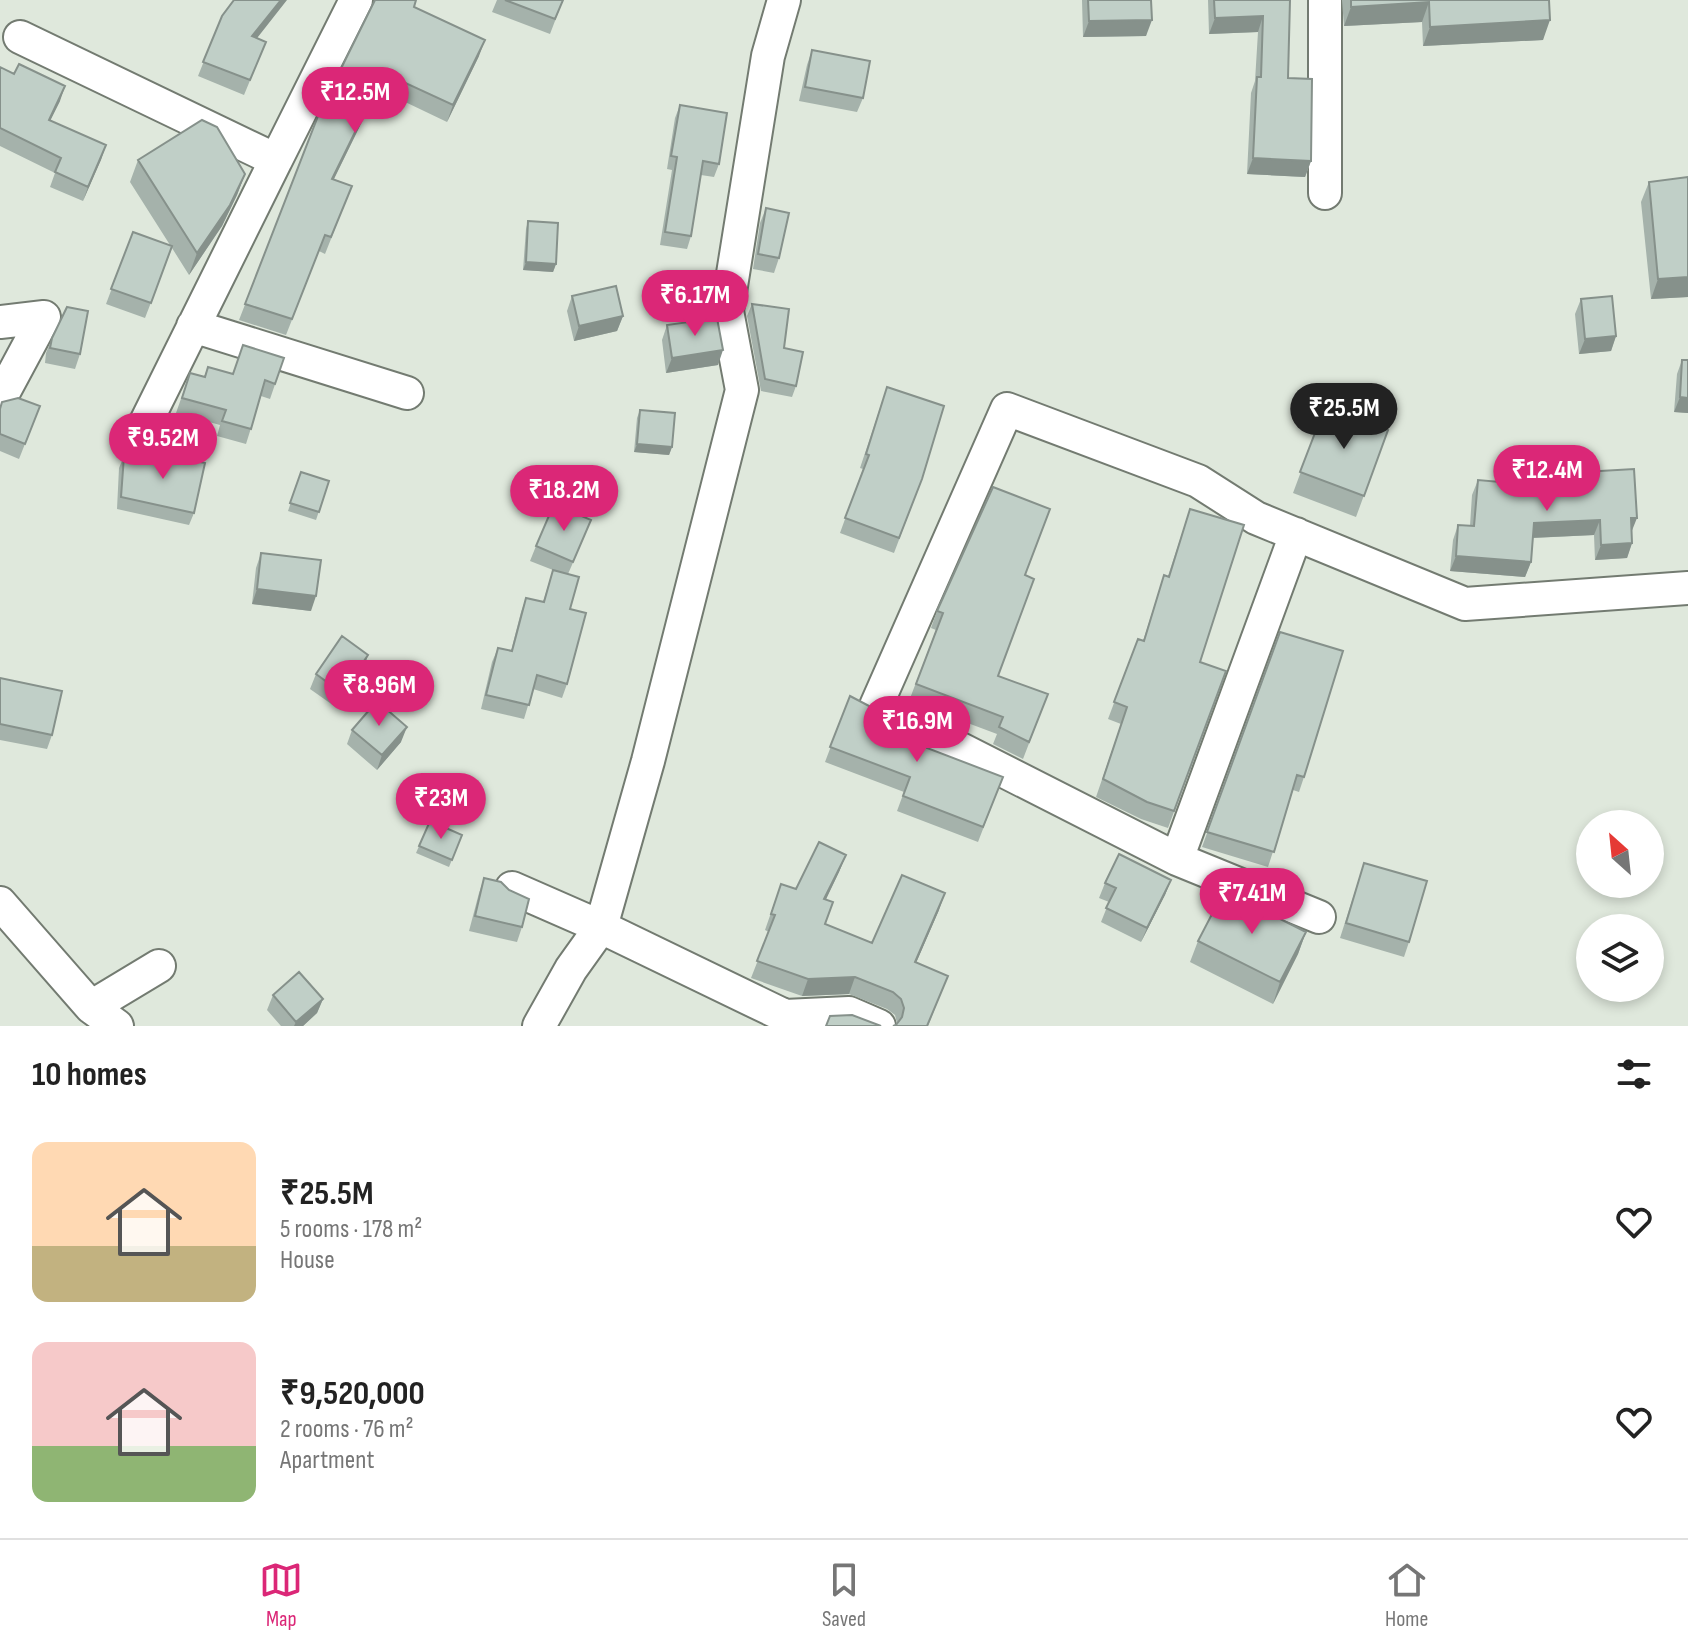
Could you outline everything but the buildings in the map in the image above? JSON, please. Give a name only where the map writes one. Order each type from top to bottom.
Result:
[{"type":"street","points":[[145,424],[356,0]]},
{"type":"street","points":[[539,1026],[571,969],[601,927],[648,761],[742,390],[727,311],[768,56],[784,0]]},
{"type":"street","points":[[1325,0],[1325,193]]},
{"type":"street","points":[[20,37],[276,160]]},
{"type":"street","points":[[0,322],[44,317],[0,399]]},
{"type":"street","points":[[193,326],[407,393]]},
{"type":"street","points":[[1319,917],[1177,859],[876,706],[1007,409],[1198,481],[1256,518],[1465,604],[1688,588]]},
{"type":"street","points":[[1177,859],[1296,534]]},
{"type":"street","points":[[512,888],[601,927],[785,1016],[849,1013],[879,1026]]},
{"type":"street","points":[[0,903],[91,1007],[117,1026]]},
{"type":"street","points":[[91,1007],[159,966]]}]
